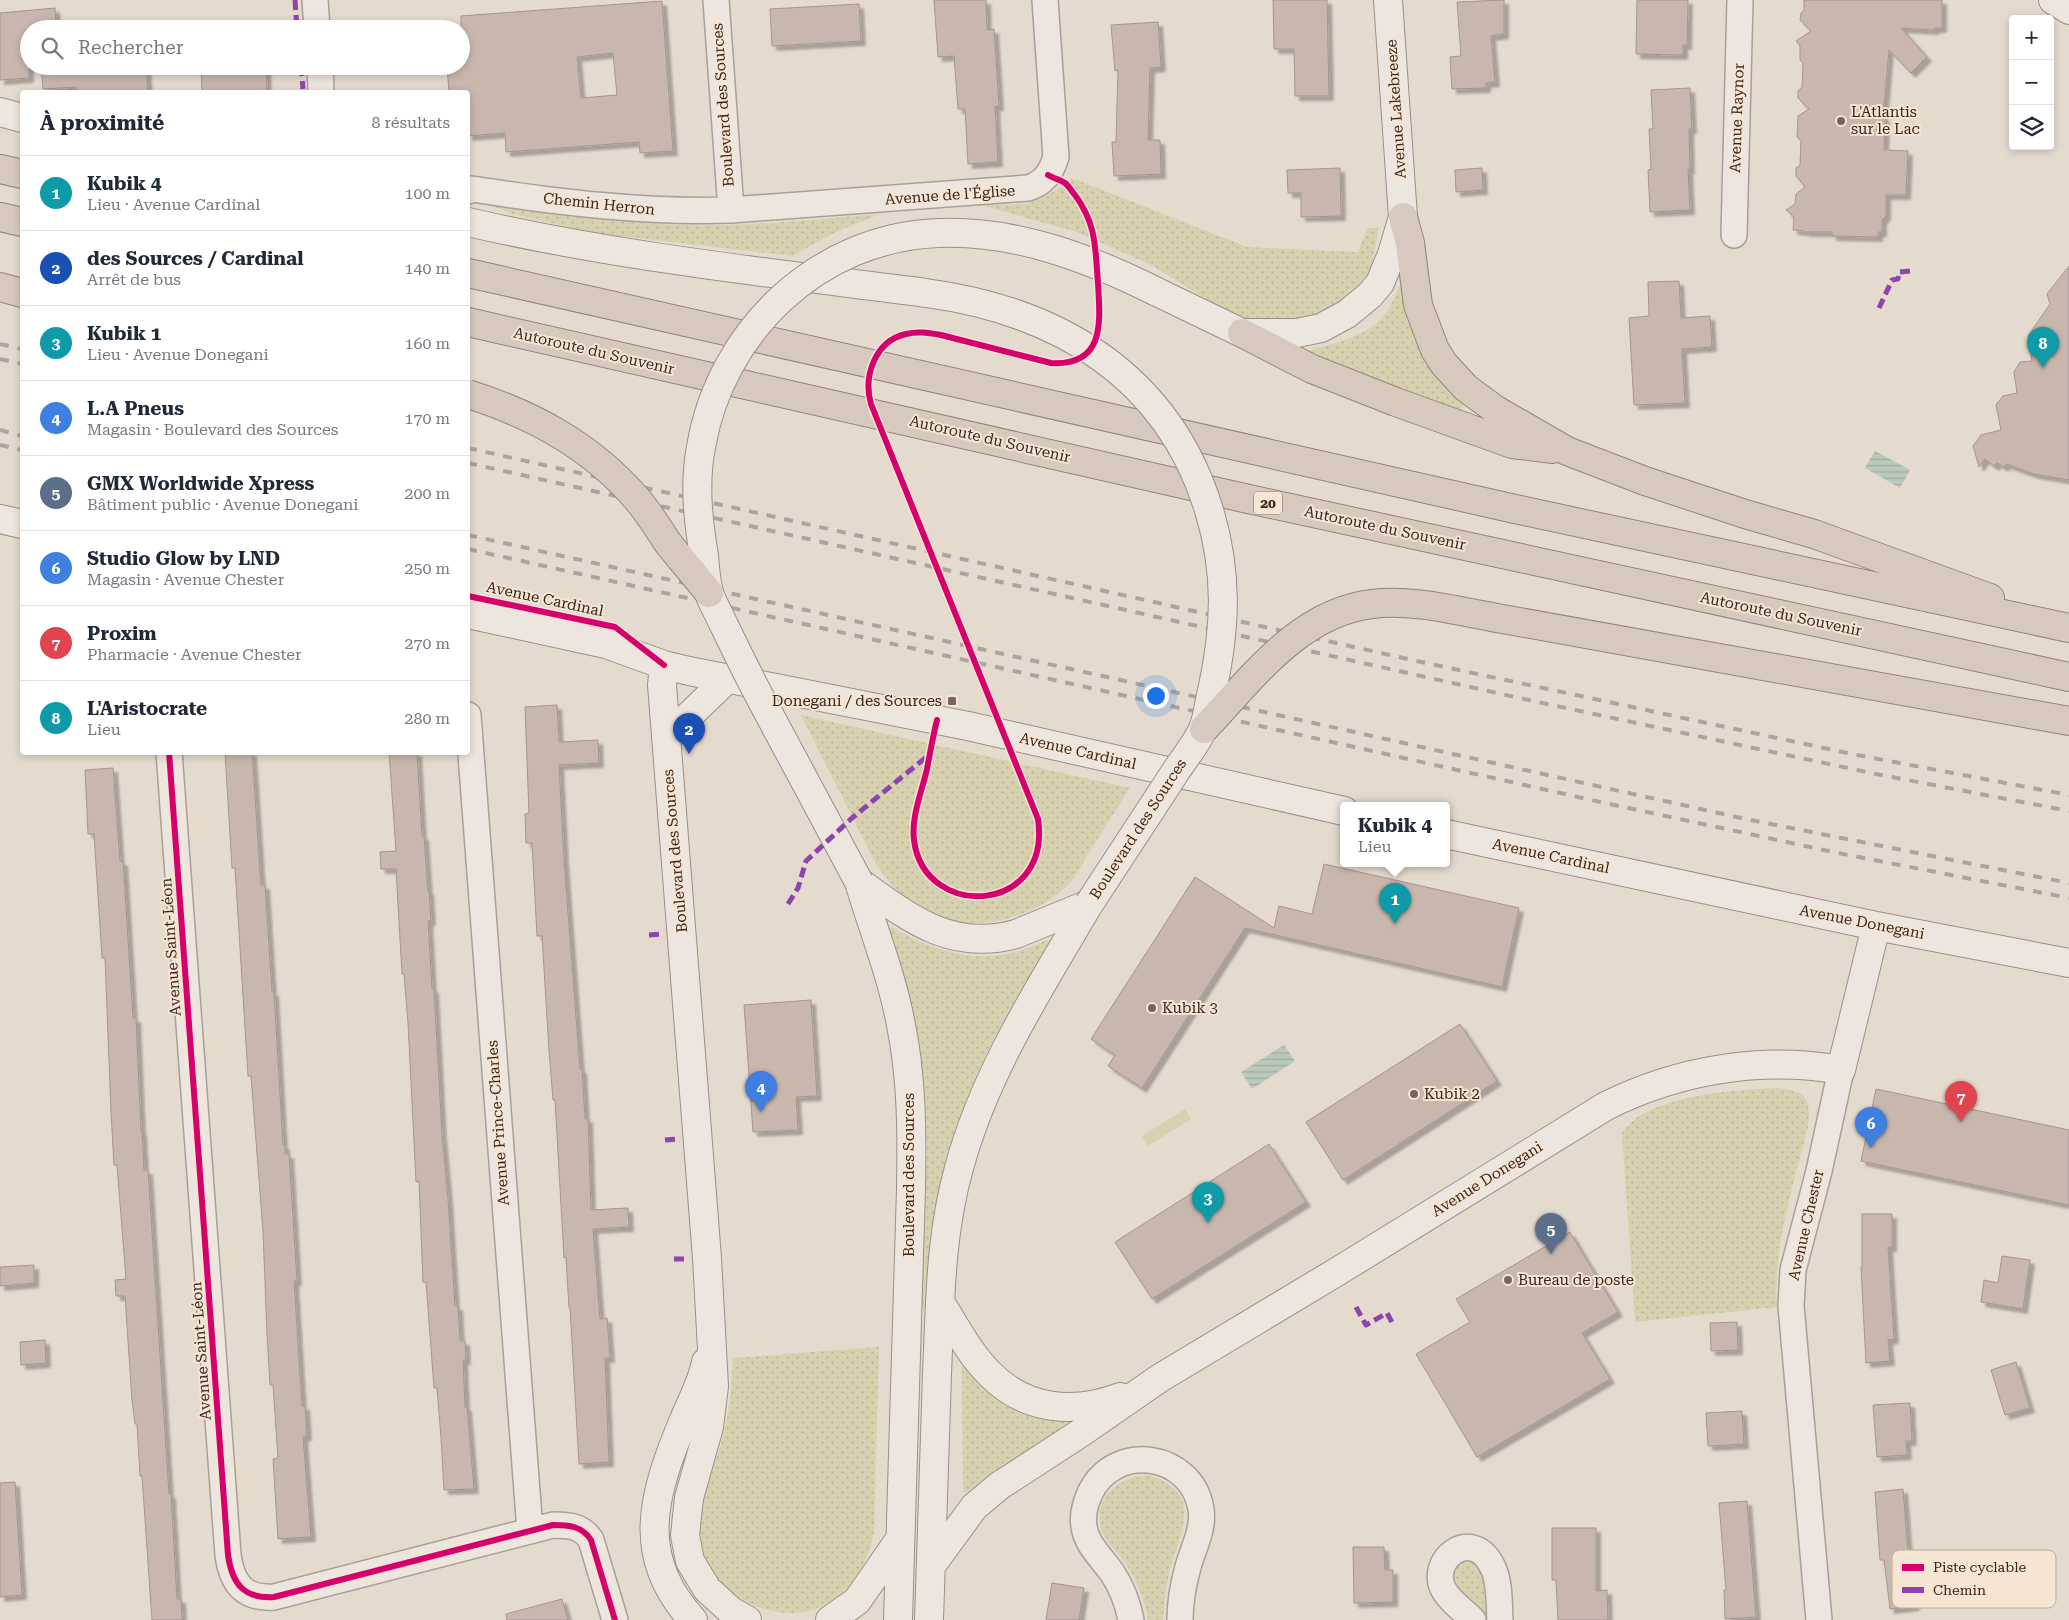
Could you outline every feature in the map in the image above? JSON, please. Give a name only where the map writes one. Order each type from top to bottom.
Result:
[{"type":"highway","points":[[0,169],[20,174]]},
{"type":"highway","points":[[0,217],[20,222]]},
{"type":"highway","points":[[1403,217],[1410,243],[1416,291],[1422,319],[1435,350],[1444,364],[1460,382],[1481,400],[1567,451],[1678,492],[1814,534],[2069,627]]},
{"type":"highway","points":[[470,274],[1524,512],[2069,627]]},
{"type":"highway","points":[[0,287],[20,292]]},
{"type":"highway","name":"Autoroute du Souvenir","points":[[470,322],[1244,498],[2069,677]]},
{"type":"highway","points":[[1242,333],[1312,369],[1434,416],[1512,444],[1567,451]]},
{"type":"highway","points":[[470,395],[505,406],[543,424],[570,440],[599,462],[638,501],[669,544],[710,593]]},
{"type":"highway","points":[[1204,728],[1289,640],[1317,622],[1342,612],[1371,604],[1404,603],[2069,721]]},
{"type":"main road","name":"Avenue Lakebreeze","points":[[1388,0],[1403,217]]},
{"type":"main road","points":[[2053,0],[2069,10]]},
{"type":"main road","points":[[0,112],[20,117]]},
{"type":"main road","points":[[1242,333],[1306,332],[1321,328],[1347,314],[1370,295],[1380,283],[1389,262],[1403,217]]},
{"type":"main road","points":[[470,222],[542,238],[667,260],[926,294],[990,305],[1024,317],[1062,334],[1101,357],[1129,379],[1165,420],[1178,438],[1194,469],[1205,498],[1218,545],[1223,579],[1222,637],[1204,728]]},
{"type":"main road","name":"Boulevard des Sources","points":[[898,1620],[911,1188],[910,1106],[901,1025],[890,980],[859,882],[745,669],[710,593],[699,526],[698,499],[700,449],[709,411],[719,383],[736,352],[774,305],[809,276],[846,256],[877,244],[909,236],[955,233],[1010,238],[1050,248],[1099,266],[1242,333]]},
{"type":"main road","points":[[0,519],[20,524]]},
{"type":"main road","name":"Avenue Cardinal","points":[[470,614],[606,644],[664,665],[968,726],[1340,810]]},
{"type":"main road","name":"Boulevard des Sources","points":[[664,665],[662,685],[706,1248],[714,1386],[713,1408],[706,1444],[688,1498],[685,1535],[690,1560],[707,1588],[731,1611],[747,1620]]},
{"type":"main road","points":[[666,738],[728,679]]},
{"type":"main road","name":"Boulevard des Sources","points":[[929,1620],[940,1302],[948,1216],[966,1144],[987,1088],[1009,1042],[1089,904],[1204,728]]},
{"type":"main road","name":"Avenue Cardinal","points":[[1450,835],[1655,879]]},
{"type":"main road","name":"Avenue Donegani","points":[[1655,879],[1876,926],[2069,962]]},
{"type":"main road","points":[[859,882],[914,921],[957,937],[973,940],[1004,937],[1089,904]]},
{"type":"main road","name":"Avenue Chester","points":[[1841,1070],[1876,926]]},
{"type":"main road","name":"Avenue Donegani","points":[[1160,1378],[1619,1099],[1650,1087],[1692,1075],[1751,1066],[1806,1065],[1841,1070]]},
{"type":"main road","points":[[940,1302],[976,1357],[991,1375],[1004,1386],[1034,1402],[1072,1408],[1092,1406],[1131,1392],[1160,1378]]},
{"type":"main road","points":[[694,1620],[673,1595],[658,1563],[654,1546],[654,1520],[662,1482],[675,1442],[699,1384],[711,1336]]},
{"type":"main road","points":[[931,1566],[965,1519],[987,1495],[1160,1378]]},
{"type":"main road","points":[[830,1620],[857,1601],[900,1539]]},
{"type":"street","points":[[315,0],[316,20]]},
{"type":"street","name":"Boulevard des Sources","points":[[716,0],[731,210]]},
{"type":"street","name":"Avenue de l'Église","points":[[731,210],[1016,190],[1036,185],[1048,175],[1056,157],[1045,0]]},
{"type":"street","name":"Avenue Raynor","points":[[1734,235],[1740,0]]},
{"type":"street","points":[[320,75],[321,90]]},
{"type":"street","name":"Chemin Herron","points":[[470,190],[645,210],[683,212],[731,210]]},
{"type":"street","name":"Avenue Prince-Charles","points":[[470,741],[530,1532]]},
{"type":"street","name":"Avenue Saint-Léon","points":[[169,755],[228,1555],[234,1579],[248,1593],[260,1597],[274,1597],[562,1525],[579,1528],[586,1532],[598,1558],[615,1620]]},
{"type":"street","name":"Avenue Chester","points":[[1818,1620],[1791,1306],[1793,1270],[1819,1171],[1841,1070]]},
{"type":"street","points":[[1131,1620],[1128,1606],[1119,1584],[1087,1537],[1084,1526],[1084,1512],[1088,1499],[1099,1478],[1122,1462],[1134,1459],[1160,1462],[1184,1478],[1199,1498],[1202,1510],[1202,1524],[1184,1587],[1180,1620]]},
{"type":"street","points":[[1473,1620],[1445,1592],[1441,1582],[1444,1561],[1453,1552],[1462,1547],[1475,1549],[1486,1556],[1494,1569],[1500,1620]]},
{"type":"shaded area","points":[[1072,178],[1247,247],[1358,252],[1368,228],[1379,228],[1370,274],[1331,309],[1306,318],[1271,323],[1245,318],[1211,302],[1153,266],[1077,232],[980,205],[1027,204],[1057,190]]},
{"type":"shaded area","points":[[479,200],[606,219],[683,225],[757,224],[881,214],[836,232],[793,256],[595,233],[509,213]]},
{"type":"shaded area","points":[[1403,277],[1465,403],[1459,416],[1298,353],[1348,339],[1371,327],[1388,310]]},
{"type":"shaded area","points":[[1875,451],[1910,470],[1900,488],[1865,468]]},
{"type":"shaded area","points":[[801,715],[1130,788],[1074,878],[1053,898],[1015,916],[994,921],[973,923],[952,921],[932,915],[908,901],[880,870]]},
{"type":"shaded area","points":[[892,927],[930,946],[948,952],[968,955],[1006,954],[1026,949],[1046,940],[1050,945],[1013,1003],[997,1033],[982,1063],[957,1127],[946,1159],[935,1207],[924,1310],[921,1310],[927,1151],[926,1109],[918,1046],[888,930]]},
{"type":"shaded area","points":[[1284,1045],[1295,1061],[1252,1089],[1241,1072]]},
{"type":"shaded area","points":[[1776,1088],[1801,1094],[1805,1097],[1809,1109],[1808,1127],[1781,1240],[1776,1285],[1777,1307],[1635,1322],[1622,1132],[1636,1118],[1667,1103],[1723,1092]]},
{"type":"shaded area","points":[[1185,1109],[1191,1119],[1148,1146],[1142,1136]]},
{"type":"shaded area","points":[[879,1347],[874,1532],[867,1557],[847,1588],[838,1596],[815,1609],[798,1613],[772,1611],[742,1600],[731,1593],[713,1574],[703,1551],[700,1534],[703,1500],[726,1424],[733,1358]]},
{"type":"shaded area","points":[[966,1365],[1073,1419],[1073,1423],[995,1470],[968,1492],[963,1492],[962,1367]]},
{"type":"shaded area","points":[[1148,1475],[1167,1483],[1178,1493],[1184,1505],[1182,1532],[1167,1583],[1163,1620],[1148,1620],[1142,1595],[1134,1578],[1104,1535],[1100,1519],[1100,1509],[1110,1491],[1127,1480]]},
{"type":"shaded area","points":[[1463,1562],[1475,1563],[1486,1575],[1489,1614],[1485,1616],[1468,1598],[1454,1591],[1452,1573],[1457,1565]]},
{"type":"building","points":[[934,0],[986,0],[987,30],[994,29],[999,106],[995,106],[998,162],[968,164],[965,109],[958,109],[954,56],[938,57]]},
{"type":"building","points":[[1273,0],[1327,0],[1329,96],[1295,96],[1294,49],[1274,49]]},
{"type":"building","points":[[1504,0],[1504,34],[1491,36],[1495,82],[1486,83],[1486,88],[1452,89],[1450,57],[1461,56],[1457,2]]},
{"type":"building","points":[[1637,0],[1688,0],[1687,45],[1683,45],[1683,55],[1636,54]]},
{"type":"building","name":"L'Atlantis sur le Lac","points":[[1804,0],[1942,0],[1942,28],[1935,28],[1934,30],[1901,28],[1927,57],[1911,73],[1889,50],[1883,117],[1885,118],[1884,150],[1908,151],[1906,195],[1886,195],[1886,216],[1882,220],[1882,232],[1878,232],[1878,237],[1832,236],[1832,232],[1793,230],[1794,217],[1786,210],[1795,204],[1796,194],[1805,187],[1796,176],[1796,168],[1800,165],[1801,141],[1797,137],[1798,116],[1809,109],[1798,98],[1798,91],[1802,87],[1803,63],[1800,60],[1800,46],[1796,41],[1811,31],[1800,20],[1801,13],[1804,10]]},
{"type":"building","points":[[662,1],[673,151],[640,153],[639,142],[506,152],[505,133],[470,136],[470,90],[449,90],[448,75],[470,75],[470,20],[461,20],[461,16]],"holes":[[[613,53],[617,95],[581,98],[577,57]]]},
{"type":"building","points":[[859,4],[861,41],[772,46],[770,9]]},
{"type":"building","points":[[55,8],[56,20],[20,20],[20,75],[29,75],[29,78],[0,80],[0,13]]},
{"type":"building","points":[[1158,22],[1161,67],[1150,68],[1148,140],[1160,140],[1161,174],[1114,176],[1112,142],[1116,142],[1118,70],[1115,71],[1111,25]]},
{"type":"building","points":[[42,75],[147,75],[148,90],[77,90],[76,87],[43,89]]},
{"type":"building","points":[[201,75],[266,75],[267,90],[202,90]]},
{"type":"building","points":[[1690,88],[1692,129],[1689,129],[1690,169],[1688,170],[1690,210],[1650,212],[1648,170],[1651,169],[1649,129],[1653,129],[1651,90]]},
{"type":"building","points":[[1340,168],[1341,216],[1301,217],[1301,193],[1288,193],[1287,170]]},
{"type":"building","points":[[1482,168],[1483,190],[1456,192],[1455,170]]},
{"type":"building","points":[[2069,266],[2069,480],[2034,474],[2006,464],[2004,467],[1997,463],[1994,466],[1985,459],[1979,467],[1973,446],[1981,435],[2001,430],[1996,405],[2003,396],[2017,393],[2014,372],[2020,362],[2032,361],[2028,336],[2050,304],[2047,294]]},
{"type":"building","points":[[1679,281],[1681,318],[1710,316],[1712,347],[1682,349],[1685,403],[1634,405],[1629,318],[1649,316],[1648,282]]},
{"type":"building","points":[[557,705],[559,742],[598,740],[599,763],[559,765],[564,861],[580,1069],[582,1069],[585,1119],[588,1118],[591,1210],[628,1208],[629,1227],[593,1229],[600,1319],[607,1318],[610,1358],[605,1358],[609,1462],[579,1464],[570,1308],[566,1257],[564,1258],[555,1100],[553,1100],[549,1050],[542,936],[537,936],[532,843],[526,843],[525,814],[529,813],[525,707]]},
{"type":"building","points":[[225,755],[252,755],[261,885],[265,885],[272,992],[274,992],[283,1145],[285,1145],[285,1154],[289,1154],[297,1281],[294,1281],[302,1406],[305,1406],[307,1436],[303,1437],[311,1537],[278,1539],[273,1459],[278,1458],[273,1385],[270,1385],[263,1231],[251,1076],[248,1076],[235,868],[232,868]]},
{"type":"building","points":[[389,755],[417,755],[422,836],[424,836],[429,890],[431,921],[428,921],[432,989],[434,989],[442,1135],[455,1306],[458,1306],[460,1341],[465,1341],[466,1360],[463,1360],[465,1407],[467,1407],[474,1489],[444,1490],[437,1388],[434,1388],[426,1282],[423,1282],[419,1181],[416,1182],[408,1023],[404,974],[402,974],[396,869],[381,869],[380,852],[396,851]]},
{"type":"building","points":[[113,768],[120,862],[123,861],[133,1018],[136,1018],[144,1170],[148,1170],[177,1599],[181,1599],[182,1620],[152,1620],[142,1476],[140,1476],[137,1424],[135,1424],[132,1400],[125,1296],[116,1296],[115,1280],[126,1279],[117,1165],[114,1165],[105,958],[102,958],[94,834],[88,834],[85,770]]},
{"type":"building","points":[[1324,864],[1519,908],[1502,987],[1245,928],[1142,1088],[1108,1066],[1115,1055],[1091,1039],[1195,877],[1274,928],[1279,906],[1312,914]]},
{"type":"building","points":[[811,1000],[817,1096],[796,1097],[798,1130],[753,1132],[744,1005]]},
{"type":"building","name":"Kubik 2","points":[[1460,1024],[1497,1081],[1343,1180],[1306,1122]]},
{"type":"building","points":[[1876,1089],[2069,1130],[2069,1205],[1861,1161]]},
{"type":"building","points":[[1269,1144],[1306,1202],[1152,1299],[1115,1242]]},
{"type":"building","points":[[1862,1214],[1892,1214],[1892,1247],[1888,1247],[1894,1339],[1888,1340],[1890,1361],[1866,1363],[1861,1267]]},
{"type":"building","points":[[1570,1232],[1618,1312],[1582,1333],[1610,1379],[1477,1457],[1416,1354],[1470,1322],[1456,1299]]},
{"type":"building","points":[[2002,1256],[2030,1260],[2023,1309],[1981,1302],[1984,1280],[1998,1283]]},
{"type":"building","points":[[34,1265],[34,1283],[0,1286],[0,1267]]},
{"type":"building","points":[[1737,1322],[1738,1350],[1711,1351],[1710,1323]]},
{"type":"building","points":[[45,1340],[46,1363],[21,1365],[20,1342]]},
{"type":"building","points":[[2016,1362],[2030,1408],[2005,1415],[1991,1370]]},
{"type":"building","points":[[1910,1403],[1912,1441],[1906,1441],[1907,1455],[1877,1457],[1873,1405]]},
{"type":"building","points":[[1742,1411],[1744,1444],[1708,1446],[1706,1413]]},
{"type":"building","points":[[15,1482],[22,1595],[0,1597],[0,1483]]},
{"type":"building","points":[[1903,1489],[1908,1550],[1892,1550],[1892,1608],[1898,1608],[1890,1609],[1884,1560],[1880,1560],[1875,1492]]},
{"type":"building","points":[[1747,1501],[1756,1617],[1725,1619],[1724,1590],[1726,1590],[1719,1503]]},
{"type":"building","points":[[1552,1528],[1596,1528],[1596,1591],[1607,1590],[1608,1620],[1558,1620],[1556,1580],[1552,1580]]},
{"type":"building","points":[[1353,1547],[1384,1547],[1385,1570],[1393,1570],[1393,1602],[1354,1603]]},
{"type":"building","points":[[1052,1583],[1084,1588],[1079,1620],[1046,1620]]},
{"type":"building","points":[[562,1599],[568,1620],[507,1620],[506,1614]]},
{"type":"railway","points":[[0,344],[20,349]]},
{"type":"railway","points":[[0,359],[20,364]]},
{"type":"railway","points":[[0,430],[20,435]]},
{"type":"railway","points":[[0,445],[20,450]]},
{"type":"railway","points":[[470,448],[1412,660],[1852,754],[2069,795]]},
{"type":"railway","points":[[470,463],[1533,701],[1876,774],[2069,811]]},
{"type":"railway","points":[[470,535],[1741,818],[2069,883]]},
{"type":"railway","points":[[470,549],[1605,803],[1838,853],[2069,898]]},
{"type":"marked path","points":[[295,0],[296,20]]},
{"type":"marked path","points":[[302,75],[303,89]]},
{"type":"marked path","points":[[1879,308],[1892,280],[1898,279],[1899,272],[1911,271]]},
{"type":"marked path","points":[[788,904],[798,888],[806,861],[852,818],[930,754]]},
{"type":"marked path","points":[[649,935],[663,934]]},
{"type":"marked path","points":[[665,1140],[678,1139]]},
{"type":"marked path","points":[[674,1259],[688,1259]]},
{"type":"marked path","points":[[1356,1307],[1366,1325],[1387,1313],[1394,1326]]},
{"type":"cycle path","points":[[937,720],[927,769],[917,804],[913,831],[914,840],[923,866],[940,884],[961,894],[985,896],[1008,889],[1026,874],[1037,851],[1038,819],[871,404],[869,382],[870,371],[879,352],[895,338],[910,333],[941,335],[1051,363],[1069,362],[1082,357],[1091,349],[1099,326],[1094,237],[1087,216],[1075,195],[1063,182],[1048,175]]},
{"type":"cycle path","points":[[470,596],[615,627],[664,665]]},
{"type":"cycle path","points":[[169,755],[228,1555],[236,1581],[247,1592],[254,1595],[274,1597],[553,1525],[564,1525],[579,1529],[591,1540],[615,1620]]},
{"type":"place","name":"L'Atlantis sur le Lac","points":[[1841,121]]},
{"type":"place","name":"L'Aristocrate","points":[[2043,368]]},
{"type":"place","name":"Donegani / des Sources","points":[[952,701]]},
{"type":"place","name":"des Sources / Cardinal","points":[[689,754]]},
{"type":"place","name":"Kubik 4","points":[[1395,924]]},
{"type":"place","name":"Kubik 3","points":[[1152,1008]]},
{"type":"place","name":"Kubik 2","points":[[1414,1094]]},
{"type":"place","name":"L.A Pneus","points":[[761,1112]]},
{"type":"place","name":"Proxim","points":[[1961,1122]]},
{"type":"place","name":"Studio Glow by LND","points":[[1871,1148]]},
{"type":"place","name":"Kubik 1","points":[[1208,1223]]},
{"type":"place","name":"GMX Worldwide Xpress","points":[[1551,1254]]},
{"type":"place","name":"Bureau de poste","points":[[1508,1280]]}]
